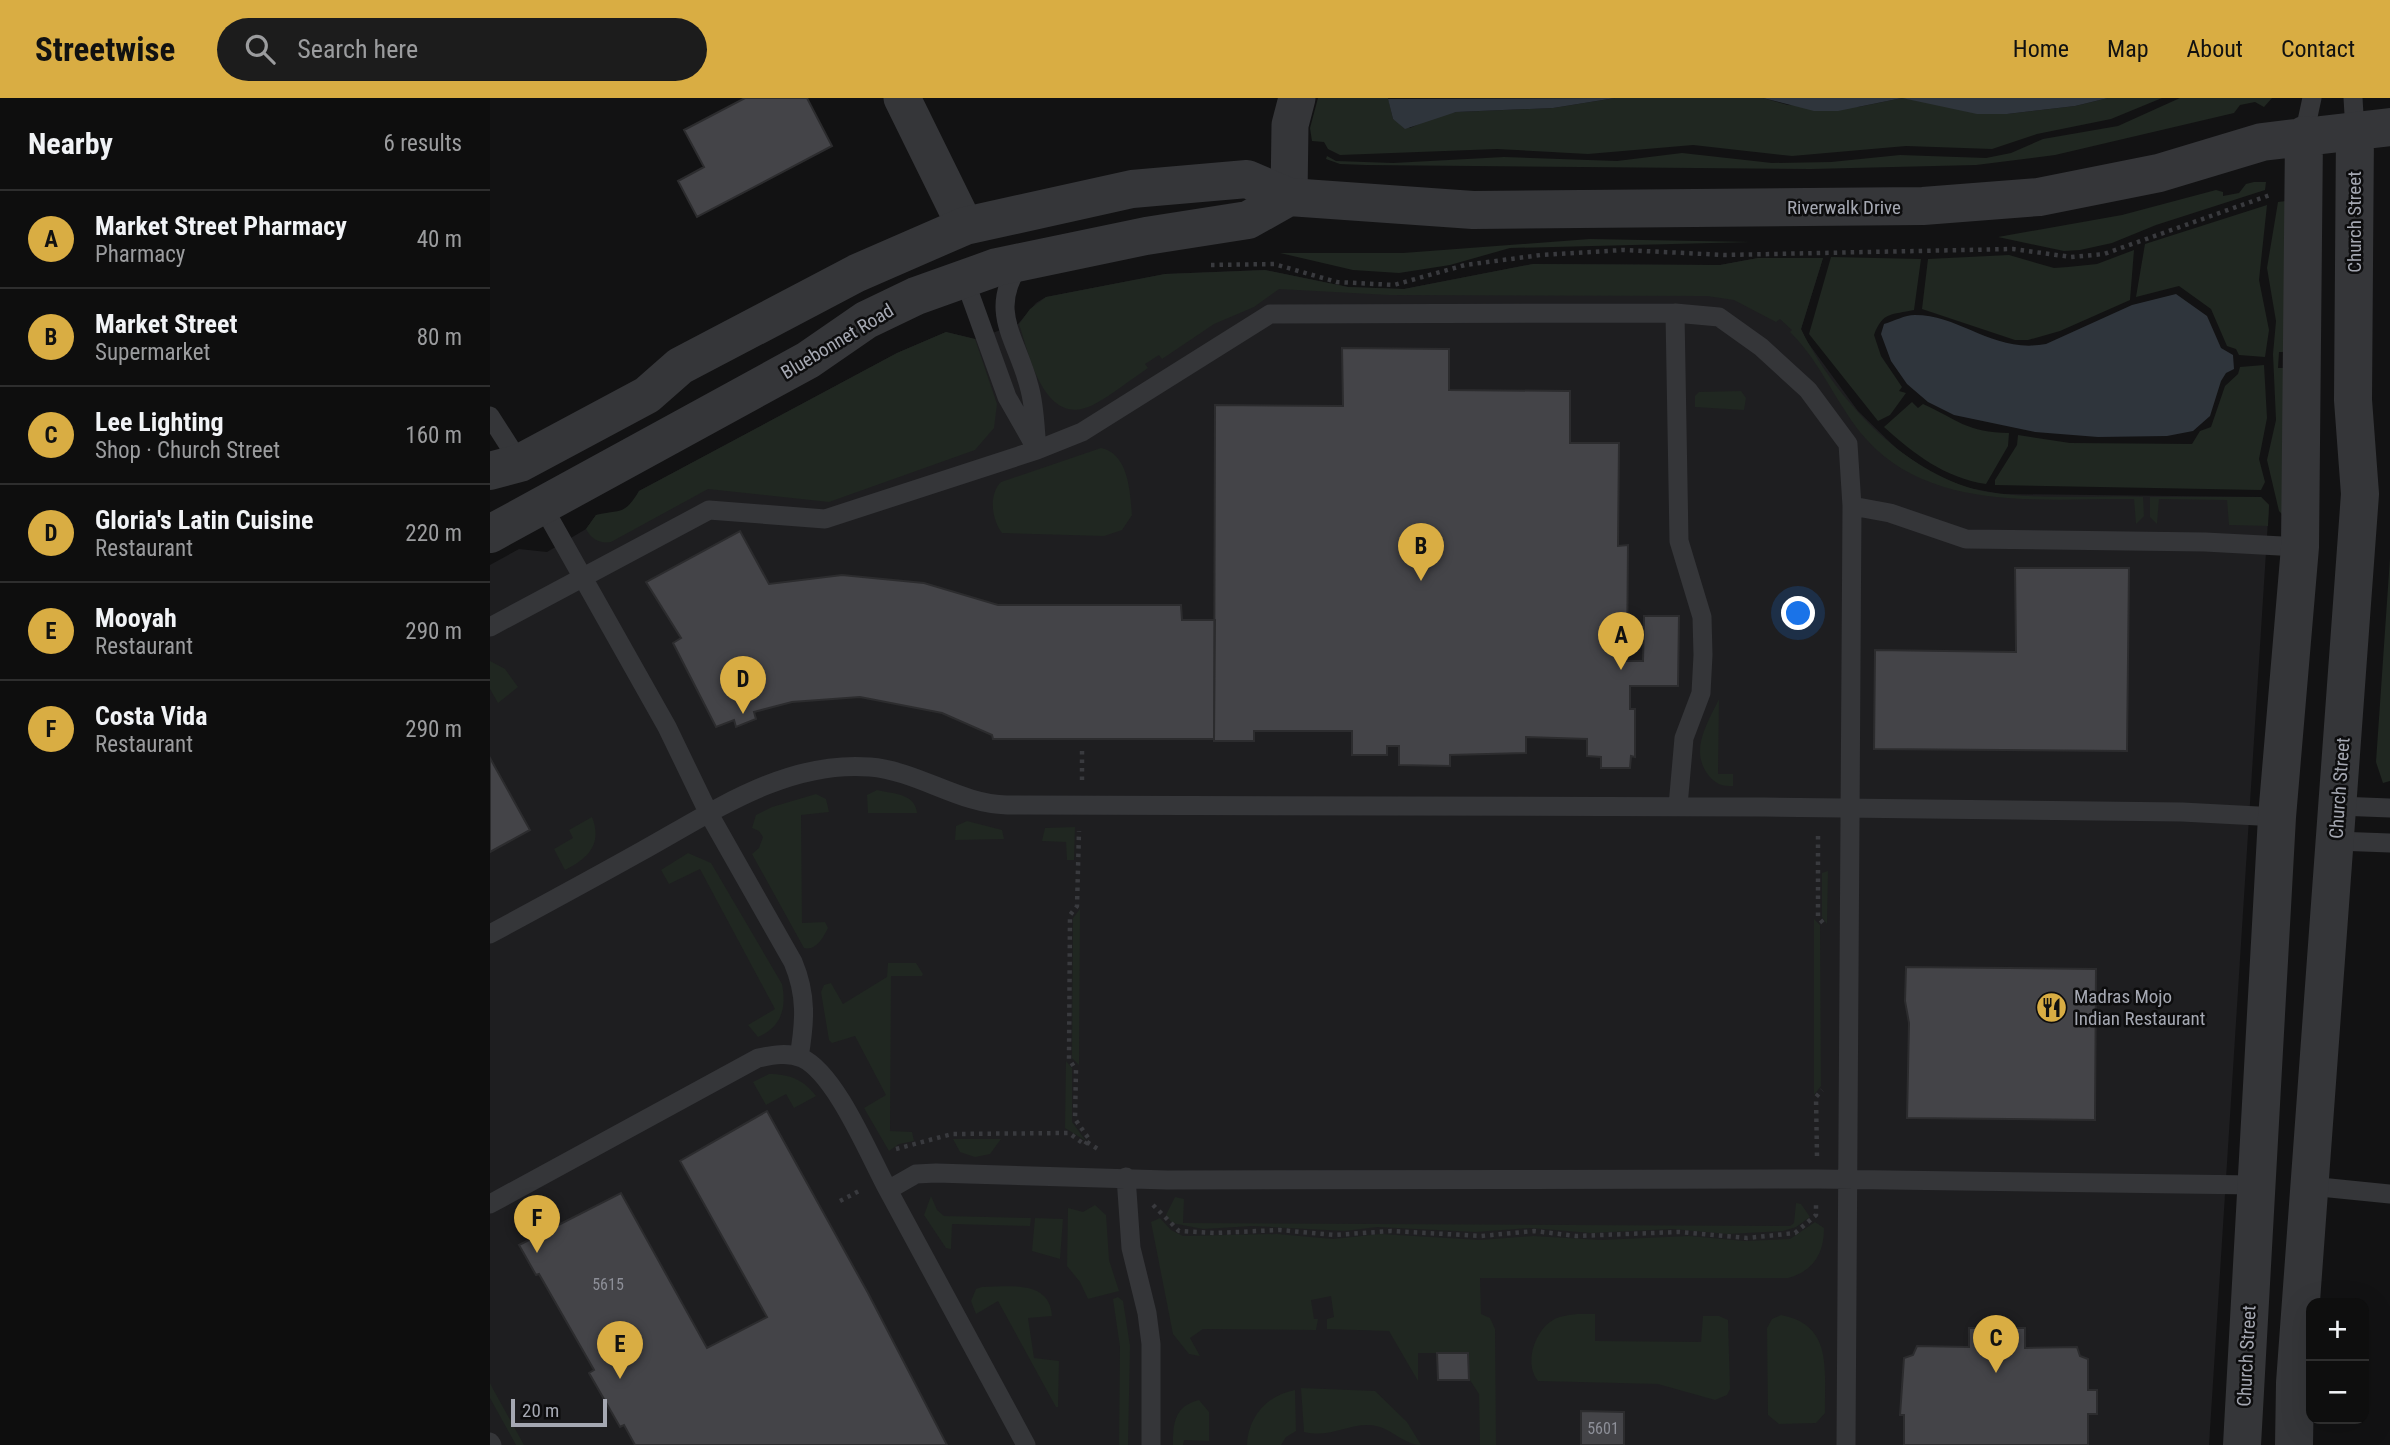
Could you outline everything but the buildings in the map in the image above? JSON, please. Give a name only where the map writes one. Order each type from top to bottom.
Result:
[{"type":"street","points":[[902,98],[965,226],[964,278]]},
{"type":"street","points":[[542,505],[505,467],[647,395],[680,366],[735,335],[857,273],[965,226],[1132,189],[1247,178],[1290,197],[1290,125],[1297,98]]},
{"type":"street","name":"Riverwalk Drive","points":[[1290,197],[1474,209],[1923,206],[2039,197],[2159,173],[2262,142],[2304,135],[2366,119]]},
{"type":"street","name":"Church Street","points":[[2294,1445],[2295,1383],[2360,494],[2353,400],[2366,119]]},
{"type":"street","name":"Church Street","points":[[2242,1445],[2277,817],[2300,547],[2304,135]]},
{"type":"street","name":"Bluebonnet Road","points":[[490,534],[808,360],[866,320],[915,296],[1023,261],[1146,236],[1248,220],[1290,197]]},
{"type":"street","points":[[2277,817],[2337,824]]},
{"type":"street","points":[[2255,1185],[2310,1186]]},
{"type":"lane","points":[[2304,135],[2312,98]]},
{"type":"lane","points":[[1023,261],[1011,278],[1003,309],[1030,387],[1037,450]]},
{"type":"lane","points":[[964,278],[1007,397],[1037,450]]},
{"type":"lane","points":[[1675,313],[1679,541],[1702,617],[1703,654],[1701,693],[1684,738],[1678,806]]},
{"type":"lane","points":[[490,627],[581,576],[709,510],[825,519],[1037,450],[1082,432],[1270,314],[1675,313],[1719,317],[1761,347],[1808,390],[1848,444],[1852,506],[1846,1445]]},
{"type":"lane","points":[[490,416],[505,467]]},
{"type":"lane","points":[[542,505],[667,727],[709,814],[802,984],[806,1007],[799,1057]]},
{"type":"lane","points":[[1852,506],[1890,513],[1966,539],[2205,542],[2300,547]]},
{"type":"lane","points":[[490,934],[709,814],[798,773],[846,766],[896,770],[987,805],[1678,806],[1851,810],[2182,811],[2277,817]]},
{"type":"lane","points":[[2337,824],[2390,808]]},
{"type":"lane","points":[[2337,824],[2390,843]]},
{"type":"lane","points":[[490,1204],[758,1058],[774,1054],[799,1057],[824,1073],[1026,1445]]},
{"type":"lane","points":[[888,1190],[916,1174],[936,1173],[1167,1180],[1847,1180],[2255,1185]]},
{"type":"lane","points":[[1126,1177],[1130,1248],[1147,1313],[1151,1344],[1151,1445]]},
{"type":"lane","points":[[2310,1186],[2390,1194]]},
{"type":"path","points":[[840,1201],[861,1190],[902,1146],[952,1134],[1069,1133],[1085,1145],[1089,1139],[1075,1119],[1076,1070],[1069,1059],[1070,915],[1077,906],[1082,750]]},
{"type":"shaded area","points":[[1318,98],[1388,98],[1393,119],[1410,128],[1437,116],[1456,112],[1553,108],[1615,98],[1763,98],[1788,105],[1858,107],[1902,98],[2007,114],[2075,106],[2108,98],[2162,98],[2111,119],[2037,134],[1992,149],[1906,146],[1792,156],[1693,145],[1588,154],[1497,149],[1340,155],[1328,149],[1324,142],[1312,141],[1310,128]]},
{"type":"shaded area","points":[[1615,98],[1553,108],[1456,112],[1405,129],[1393,119],[1388,99]]},
{"type":"shaded area","points":[[1763,98],[1902,98],[1838,111],[1814,111]]},
{"type":"shaded area","points":[[1902,98],[2108,98],[2075,106],[2007,114],[1977,114]]},
{"type":"shaded area","points":[[2180,98],[2272,98],[2264,107],[2255,102],[2240,105],[2234,113],[2055,155],[1976,165],[1811,169],[1366,165],[1340,164],[1326,159],[1327,156],[1336,161],[1393,163],[1504,157],[1617,161],[1682,153],[1772,163],[1831,162],[1900,155],[1986,158],[2011,153],[2043,139],[2118,126]]},
{"type":"shaded area","points":[[2266,182],[2265,190],[2156,225],[2112,243],[2080,250],[2064,251],[1998,237],[2122,215],[2216,190],[2223,192],[2223,196],[2239,193],[2246,184]]},
{"type":"shaded area","points":[[2286,201],[2284,352],[2279,352],[2278,368],[2284,368],[2282,514],[2267,460],[2276,420],[2273,354],[2276,321],[2267,268],[2278,202]]},
{"type":"shaded area","points":[[2267,205],[2259,280],[2269,330],[2265,357],[2239,355],[2236,349],[2227,346],[2211,309],[2179,286],[2136,297],[2145,244]]},
{"type":"shaded area","points":[[1590,239],[1752,242],[1510,248],[1450,265],[1399,273],[1353,270],[1280,253],[1403,253]]},
{"type":"shaded area","points":[[2134,250],[2130,300],[2060,331],[2028,340],[2015,340],[1922,309],[1928,259],[2009,255],[2054,268],[2097,264]]},
{"type":"shaded area","points":[[1831,257],[1921,259],[1914,310],[1889,315],[1877,327],[1874,335],[1881,356],[1902,387],[1899,391],[1906,393],[1890,415],[1878,421],[1809,334]]},
{"type":"shaded area","points":[[1758,258],[1823,258],[1801,329],[1806,340],[1858,411],[1898,450],[1936,476],[1969,488],[2001,494],[2261,497],[2269,505],[2209,1445],[490,1445],[490,565],[519,549],[547,552],[586,529],[596,515],[624,511],[632,505],[639,491],[897,353],[946,332],[975,339],[1018,324],[1036,303],[1046,297],[1165,274],[1265,270],[1348,287],[1404,289],[1533,264],[1720,265]]},
{"type":"shaded area","points":[[1758,258],[1823,258],[1801,329],[1816,356],[1854,408],[1903,453],[1930,471],[1958,484],[1988,492],[2046,497],[2143,497],[2144,516],[2136,524],[2134,499],[2064,500],[1992,496],[1957,490],[1924,480],[1894,463],[1867,440],[1811,357],[1790,332],[1792,330],[1780,319],[1776,322],[1734,300],[1707,296],[1389,295],[1279,289],[1254,307],[1214,324],[1162,359],[1159,355],[1145,364],[1148,368],[1100,401],[1076,410],[1062,407],[1041,385],[1019,324],[1030,309],[1046,297],[1165,274],[1265,270],[1348,287],[1404,289],[1533,264],[1720,265]]},
{"type":"shaded area","points":[[2176,294],[2207,316],[2221,348],[2233,355],[2234,369],[2226,373],[2221,381],[2210,416],[2193,431],[2167,436],[2098,437],[2035,432],[1954,415],[1928,402],[1907,384],[1891,361],[1881,334],[1884,324],[1915,315],[1948,321],[2010,344],[2046,344],[2132,305]]},
{"type":"shaded area","points":[[946,332],[975,339],[997,404],[994,428],[975,450],[829,502],[708,489],[611,542],[596,540],[586,529],[596,515],[625,508],[639,491],[897,353]]},
{"type":"shaded area","points":[[2264,365],[2267,418],[2259,459],[2265,482],[2261,490],[1995,485],[1995,480],[2017,445],[2018,435],[2070,443],[2192,444],[2200,431],[2211,427],[2225,386],[2238,374],[2240,367]]},
{"type":"shaded area","points":[[1741,391],[1746,398],[1744,410],[1695,407],[1695,396],[1699,392]]},
{"type":"shaded area","points":[[1912,402],[1918,408],[1923,404],[1972,428],[2009,433],[2008,446],[1986,484],[1957,476],[1931,463],[1884,427]]},
{"type":"shaded area","points":[[1101,448],[1117,458],[1126,475],[1132,515],[1122,530],[1104,536],[1002,533],[993,507],[994,494],[1001,482]]},
{"type":"shaded area","points":[[2150,497],[2261,497],[2269,505],[2268,526],[2229,525],[2227,500],[2159,499],[2157,524],[2150,517]]},
{"type":"shaded area","points":[[2390,558],[2390,781],[2383,783],[2376,762]]},
{"type":"shaded area","points":[[490,661],[505,669],[518,687],[498,703],[490,689]]},
{"type":"shaded area","points":[[1719,699],[1718,774],[1733,774],[1733,786],[1720,784],[1712,779],[1703,767],[1700,757],[1702,738]]},
{"type":"shaded area","points":[[877,790],[908,798],[917,813],[868,813],[867,795]]},
{"type":"shaded area","points":[[816,794],[826,799],[829,812],[801,815],[802,923],[825,922],[828,928],[819,943],[812,948],[804,948],[752,854],[759,848],[763,837],[759,831],[752,828],[756,815],[772,807]]},
{"type":"shaded area","points":[[592,817],[596,836],[591,850],[565,870],[554,849],[573,838],[569,830]]},
{"type":"shaded area","points":[[967,821],[1002,830],[1004,839],[955,840],[956,826]]},
{"type":"shaded area","points":[[1075,827],[1074,860],[1067,860],[1066,842],[1042,841],[1045,828]]},
{"type":"shaded area","points":[[688,853],[711,863],[782,984],[784,1001],[780,1016],[772,1028],[758,1037],[748,1025],[775,1009],[700,869],[669,884],[661,870]]},
{"type":"shaded area","points":[[1828,871],[1827,924],[1822,917],[1822,873]]},
{"type":"shaded area","points":[[1080,909],[1079,1065],[1072,1058],[1073,918]]},
{"type":"shaded area","points":[[1814,919],[1820,925],[1821,1086],[1814,1095]]},
{"type":"shaded area","points":[[888,963],[916,963],[923,974],[891,976],[890,1131],[912,1132],[914,1141],[899,1144],[889,1151],[864,1108],[886,1095],[855,1036],[832,1043],[829,1040],[821,992],[824,985],[831,983],[843,1004],[887,977]]},
{"type":"shaded area","points":[[1066,1061],[1072,1068],[1072,1122],[1086,1141],[1065,1128]]},
{"type":"shaded area","points":[[769,1074],[796,1079],[816,1096],[794,1108],[786,1094],[766,1105],[753,1082]]},
{"type":"shaded area","points":[[953,1139],[1001,1139],[990,1154],[975,1157],[960,1152]]},
{"type":"shaded area","points":[[931,1196],[937,1210],[944,1216],[1031,1218],[1030,1226],[952,1224],[951,1249],[946,1248],[924,1215]]},
{"type":"shaded area","points":[[1175,1197],[1184,1199],[1183,1223],[1790,1226],[1794,1223],[1796,1203],[1801,1204],[1810,1217],[1796,1227],[1783,1231],[1728,1234],[1673,1229],[1591,1233],[1531,1228],[1476,1232],[1377,1227],[1345,1231],[1253,1226],[1203,1229],[1172,1223],[1166,1215]]},
{"type":"shaded area","points":[[1095,1205],[1106,1215],[1109,1260],[1119,1291],[1088,1299],[1080,1282],[1067,1266],[1068,1208],[1083,1212]]},
{"type":"shaded area","points":[[1035,1218],[1063,1219],[1060,1259],[1032,1251]]},
{"type":"shaded area","points":[[1160,1218],[1171,1230],[1183,1236],[1277,1234],[1333,1239],[1381,1234],[1480,1240],[1533,1236],[1601,1240],[1689,1236],[1745,1241],[1790,1239],[1815,1222],[1824,1228],[1824,1237],[1816,1260],[1811,1266],[1788,1278],[1480,1278],[1481,1314],[1490,1318],[1495,1329],[1496,1445],[1480,1445],[1479,1394],[1468,1377],[1468,1353],[1418,1353],[1418,1381],[1389,1331],[1327,1329],[1327,1319],[1334,1317],[1331,1296],[1311,1300],[1314,1319],[1318,1319],[1316,1330],[1203,1329],[1190,1338],[1200,1356],[1189,1354],[1173,1334],[1151,1222]]},
{"type":"shaded area","points":[[1015,1286],[1036,1291],[1044,1296],[1052,1316],[1028,1318],[1034,1358],[1059,1361],[1058,1407],[998,1301],[976,1314],[971,1301],[976,1289]]},
{"type":"shaded area","points":[[1118,1297],[1123,1301],[1130,1346],[1128,1445],[1119,1445],[1120,1347],[1113,1299]]},
{"type":"shaded area","points":[[1577,1314],[1595,1314],[1595,1341],[1701,1342],[1703,1316],[1719,1316],[1728,1320],[1730,1389],[1727,1395],[1715,1400],[1658,1384],[1538,1381],[1531,1358],[1539,1334],[1553,1320]]},
{"type":"shaded area","points":[[1781,1315],[1798,1320],[1810,1329],[1823,1352],[1825,1413],[1816,1423],[1779,1424],[1768,1415],[1767,1328],[1772,1319]]},
{"type":"shaded area","points":[[490,1383],[524,1445],[516,1445],[490,1398]]},
{"type":"shaded area","points":[[1301,1388],[1375,1391],[1407,1422],[1421,1445],[1370,1425],[1322,1433],[1304,1432]]},
{"type":"shaded area","points":[[1295,1390],[1296,1431],[1286,1437],[1281,1445],[1247,1445],[1251,1425],[1261,1409],[1276,1397]]},
{"type":"shaded area","points":[[1199,1400],[1209,1412],[1209,1441],[1184,1440],[1183,1445],[1173,1445],[1177,1416],[1185,1406]]},
{"type":"place","name":"Market Street","points":[[1421,581]]},
{"type":"place","name":"Market Street Pharmacy","points":[[1621,670]]},
{"type":"place","name":"Gloria's Latin Cuisine","points":[[743,714]]},
{"type":"place","name":"Madras Mojo Indian Restaurant","points":[[2051,1007]]},
{"type":"place","name":"Costa Vida","points":[[537,1253]]},
{"type":"place","name":"Lee Lighting","points":[[1996,1373]]},
{"type":"place","name":"Mooyah","points":[[620,1379]]}]
